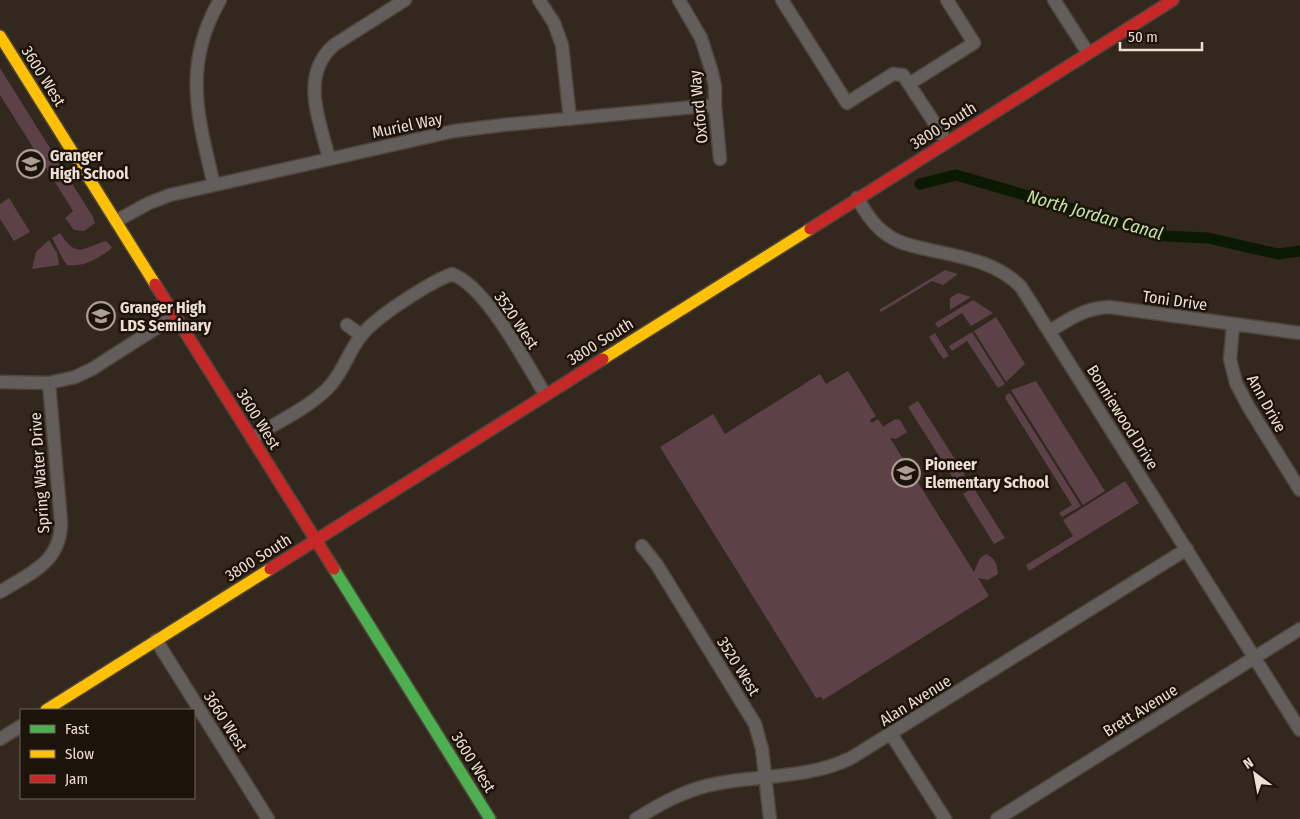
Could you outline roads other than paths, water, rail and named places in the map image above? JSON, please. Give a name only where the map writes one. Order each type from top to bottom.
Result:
[{"type":"street","points":[[214,186],[197,110],[196,82],[197,67],[204,36],[220,0]]},
{"type":"street","points":[[329,159],[314,89],[316,71],[334,45],[405,0]]},
{"type":"street","points":[[540,0],[554,23],[562,45],[570,119]]},
{"type":"street","name":"Oxford Way","points":[[678,0],[696,28],[709,58],[715,86],[720,159]]},
{"type":"street","points":[[782,0],[847,103],[890,76],[900,74],[910,84],[947,142]]},
{"type":"street","points":[[910,84],[974,43],[947,0]]},
{"type":"street","points":[[1054,0],[1088,53]]},
{"type":"street","name":"3800 South","points":[[48,709],[1172,0]]},
{"type":"street","name":"3600 West","points":[[0,36],[490,819]]},
{"type":"street","name":"Muriel Way","points":[[116,222],[159,198],[454,131],[503,124],[715,105]]},
{"type":"street","name":"Bonniewood Drive","points":[[857,198],[874,224],[892,238],[909,245],[983,262],[1004,272],[1021,287],[1300,730]]},
{"type":"street","name":"3520 West","points":[[361,335],[386,314],[452,274],[468,282],[489,304],[546,394]]},
{"type":"street","name":"Toni Drive","points":[[1050,331],[1082,312],[1100,307],[1300,333]]},
{"type":"street","points":[[0,382],[49,383],[67,380],[84,373],[175,316]]},
{"type":"street","points":[[252,438],[321,394],[338,376],[361,335],[347,325]]},
{"type":"street","name":"Ann Drive","points":[[1233,325],[1230,360],[1236,383],[1248,406],[1300,490]]},
{"type":"street","name":"Spring Water Drive","points":[[0,592],[43,564],[53,554],[59,542],[61,522],[49,383]]},
{"type":"street","name":"3520 West","points":[[642,546],[657,565],[752,718],[760,740],[770,819]]},
{"type":"street","name":"Alan Avenue","points":[[636,819],[663,802],[690,790],[720,782],[810,771],[830,766],[860,753],[1186,549]]},
{"type":"street","name":"Brett Avenue","points":[[996,819],[1300,629]]},
{"type":"street","name":"3660 West","points":[[156,640],[268,819]]},
{"type":"street","points":[[0,739],[20,727]]},
{"type":"street","points":[[891,734],[944,819]]},
{"type":"waterway","name":"North Jordan Canal","points":[[920,184],[956,175],[1166,236],[1208,238],[1278,254],[1300,251]]},
{"type":"place","name":"Granger High School","points":[[31,164]]},
{"type":"place","name":"Granger High LDS Seminary","points":[[101,316]]},
{"type":"place","name":"Pioneer Elementary School","points":[[906,473]]}]
